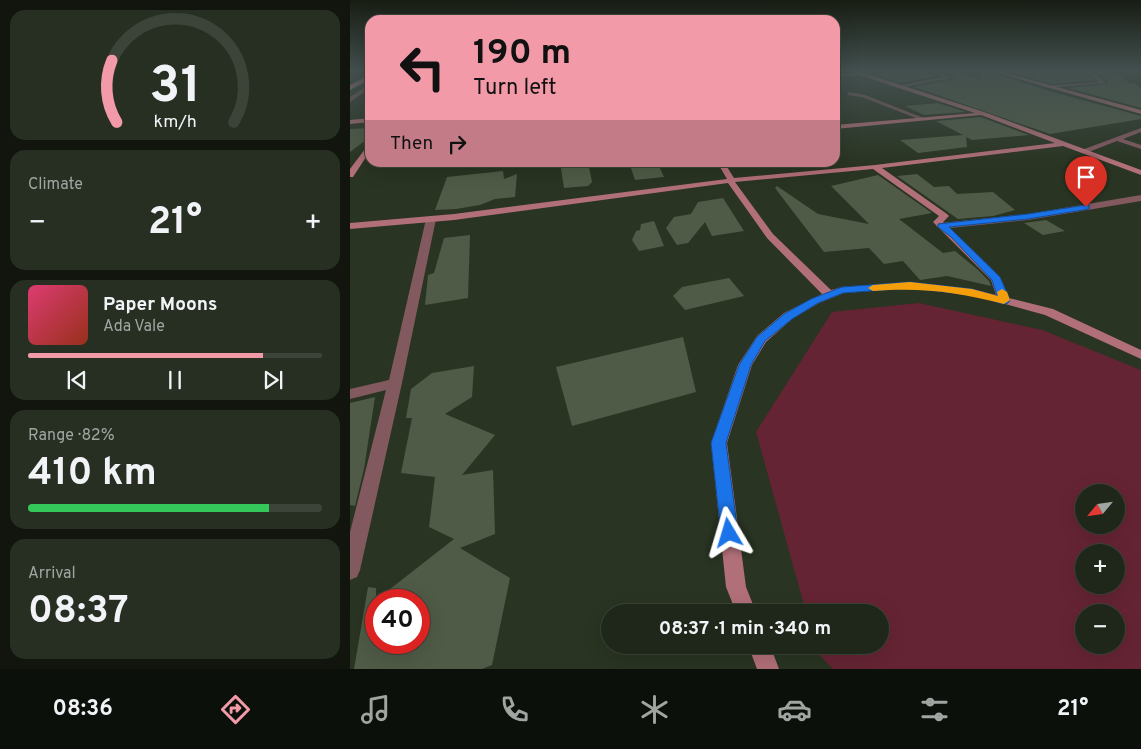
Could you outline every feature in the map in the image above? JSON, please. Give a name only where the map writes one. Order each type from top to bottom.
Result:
[{"type":"street","points":[[876,101],[922,119]]},
{"type":"street","points":[[946,101],[985,114],[1141,173]]},
{"type":"street","points":[[1102,101],[1141,112]]},
{"type":"street","points":[[840,127],[985,114]]},
{"type":"street","points":[[350,122],[365,120]]},
{"type":"street","points":[[1083,151],[1141,130]]},
{"type":"street","points":[[1117,139],[1141,148]]},
{"type":"street","points":[[350,226],[432,219],[731,181],[875,167],[1063,144]]},
{"type":"street","points":[[350,175],[365,153]]},
{"type":"street","points":[[723,167],[732,185],[770,236],[830,295]]},
{"type":"street","points":[[875,167],[944,216],[938,222],[996,280],[1004,300]]},
{"type":"street","points":[[941,226],[1028,216],[1141,198]]},
{"type":"street","points":[[1124,201],[1141,208]]},
{"type":"street","points":[[350,570],[432,219]]},
{"type":"street","points":[[743,604],[736,587],[719,443],[745,365],[761,339],[788,316],[815,301],[842,290],[910,285],[972,292],[1049,312],[1141,355]]},
{"type":"street","points":[[350,394],[395,383]]},
{"type":"street","points":[[762,654],[768,669]]},
{"type":"shaded area","points":[[919,303],[1042,330],[1141,370],[1141,669],[833,669],[819,654],[889,654],[889,604],[804,604],[756,432],[832,312]]},
{"type":"building","points":[[955,101],[1087,101],[1141,116],[1141,119],[1050,134]]},
{"type":"building","points":[[1116,101],[1141,101],[1141,108]]},
{"type":"building","points":[[938,103],[966,112],[924,115],[905,106]]},
{"type":"building","points":[[981,117],[1029,135],[972,140],[966,137],[967,147],[918,153],[900,140],[963,135],[936,121]]},
{"type":"building","points":[[365,128],[365,141],[350,152],[350,129]]},
{"type":"building","points":[[561,167],[589,167],[592,182],[588,186],[564,188]]},
{"type":"building","points":[[631,167],[659,167],[664,177],[635,180]]},
{"type":"building","points":[[503,171],[504,179],[517,174],[515,197],[495,199],[480,205],[456,209],[435,210],[447,177]]},
{"type":"building","points":[[917,174],[934,187],[949,186],[957,194],[993,192],[1015,210],[993,216],[958,219],[897,176]]},
{"type":"building","points":[[878,175],[932,213],[899,219],[943,253],[955,251],[977,269],[989,281],[991,286],[947,276],[920,280],[903,261],[884,264],[869,248],[824,252],[775,188],[777,186],[818,214],[869,224],[831,186]]},
{"type":"building","points":[[723,198],[744,231],[712,236],[705,222],[688,243],[677,245],[666,228],[674,217],[691,214],[698,202]]},
{"type":"building","points":[[1046,220],[1065,231],[1043,235],[1024,223]]},
{"type":"building","points":[[654,221],[664,246],[639,251],[632,240],[636,231],[640,230],[641,224]]},
{"type":"building","points":[[470,235],[468,298],[425,305],[428,275],[434,273],[444,238]]},
{"type":"building","points":[[729,278],[744,296],[685,310],[673,296],[682,287]]},
{"type":"building","points":[[683,337],[696,392],[572,426],[556,367]]},
{"type":"building","points":[[474,366],[472,397],[445,414],[495,435],[462,475],[493,470],[495,534],[460,548],[510,578],[492,665],[482,669],[354,669],[365,605],[365,654],[430,654],[430,589],[390,589],[454,539],[429,527],[435,477],[401,473],[412,418],[406,418],[411,389],[432,373]]},
{"type":"building","points":[[375,397],[364,469],[355,506],[350,505],[350,403]]},
{"type":"slow traffic","points":[[873,288],[910,285],[972,292],[1004,300],[1002,292]]},
{"type":"route","points":[[729,533],[719,443],[745,365],[761,339],[788,316],[815,301],[842,290],[910,285],[972,292],[1004,300],[996,280],[954,236],[941,226],[1086,207]]}]
